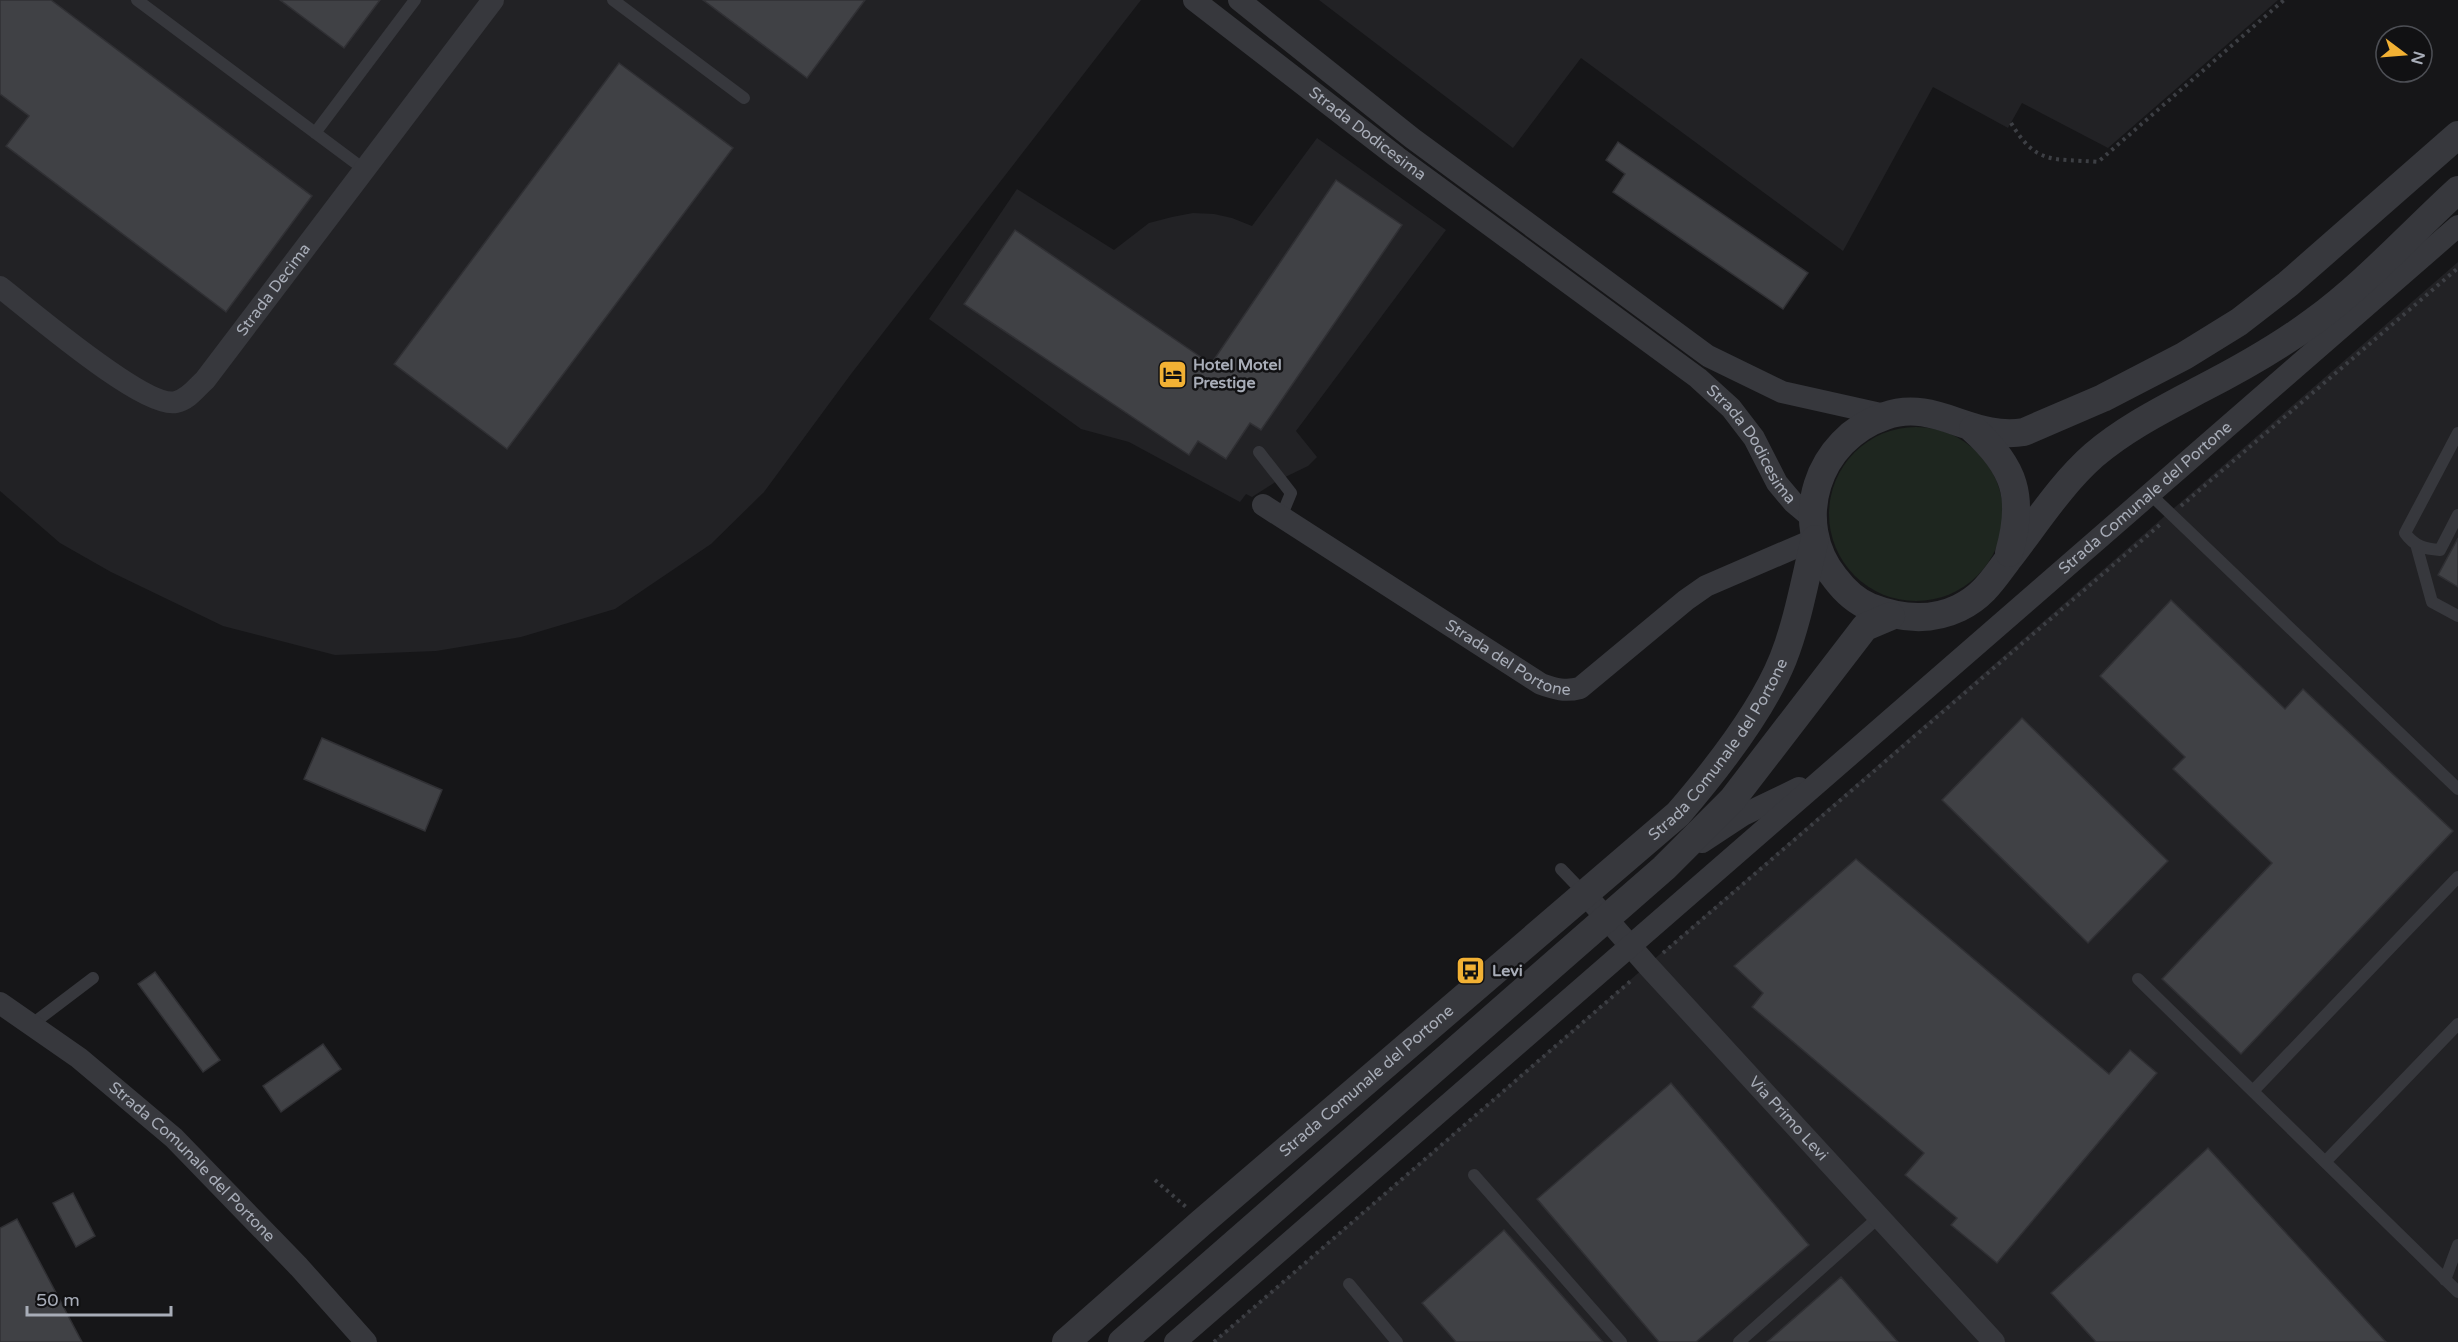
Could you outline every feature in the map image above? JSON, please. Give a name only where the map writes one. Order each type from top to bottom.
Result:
[{"type":"street","name":"Strada Decima","points":[[0,287],[122,381],[161,401],[175,402],[188,397],[205,380],[493,0]]},
{"type":"street","name":"Strada Dodicesima","points":[[1194,0],[1397,157],[1698,378],[1731,408],[1754,438],[1778,483],[1813,529]]},
{"type":"street","name":"Strada Dodicesima","points":[[1239,0],[1412,138],[1708,356],[1782,392],[1885,416]]},
{"type":"street","name":"Strada Comunale del Portone","points":[[1066,1342],[1210,1215],[1678,814],[1718,765],[1757,708],[1785,651],[1813,529],[1815,488],[1825,463],[1837,447],[1858,428],[1900,412],[1938,414],[1973,429],[2011,434],[2024,432],[2103,398],[2212,340],[2288,285],[2458,135]]},
{"type":"street","name":"Strada Comunale del Portone","points":[[1813,529],[1825,566],[1844,590],[1864,605],[1891,616],[1929,617],[1958,609],[1984,591],[1998,576],[2007,561],[2074,476],[2112,440],[2133,425],[2218,380],[2314,322],[2458,189]]},
{"type":"street","points":[[2431,214],[2458,200]]},
{"type":"street","name":"Strada Comunale del Portone","points":[[1175,1342],[2458,226]]},
{"type":"street","points":[[1544,265],[1559,246]]},
{"type":"street","name":"Strada Comunale del Portone","points":[[1973,429],[1995,449],[2011,476],[2018,506],[2015,533],[2007,561]]},
{"type":"street","name":"Strada del Portone","points":[[1272,511],[1541,684],[1556,690],[1569,691],[1581,688],[1706,586],[1813,529]]},
{"type":"street","name":"Strada Comunale del Portone","points":[[1122,1342],[1664,868],[1732,800],[1865,627],[1891,616]]},
{"type":"street","name":"Strada Comunale del Portone","points":[[1664,868],[1743,815],[1832,772]]},
{"type":"street","name":"Via Primo Levi","points":[[1585,894],[1629,946],[1994,1342]]},
{"type":"street","name":"Strada Comunale del Portone","points":[[0,1003],[79,1058],[174,1138],[299,1267],[366,1342]]},
{"type":"lane","points":[[137,0],[364,170]]},
{"type":"lane","points":[[315,133],[415,0]]},
{"type":"lane","points":[[613,0],[744,98]]},
{"type":"lane","points":[[2458,433],[2405,533],[2423,549],[2440,550],[2458,515]]},
{"type":"lane","points":[[1259,452],[1291,493],[1272,511]]},
{"type":"lane","points":[[2150,494],[2458,789]]},
{"type":"lane","points":[[2416,544],[2432,602],[2458,616]]},
{"type":"lane","points":[[1561,869],[1585,894]]},
{"type":"lane","points":[[2253,1091],[2458,877]]},
{"type":"lane","points":[[31,1025],[93,978]]},
{"type":"lane","points":[[2138,979],[2458,1292]]},
{"type":"lane","points":[[2325,1162],[2458,1024]]},
{"type":"lane","points":[[1474,1175],[1621,1342]]},
{"type":"lane","points":[[1739,1342],[1879,1217]]},
{"type":"lane","points":[[2445,1280],[2458,1245]]},
{"type":"lane","points":[[1349,1284],[1397,1342]]},
{"type":"path","points":[[2011,123],[2031,150],[2041,157],[2098,162],[2284,0]]},
{"type":"path","points":[[1214,1342],[2458,268]]},
{"type":"path","points":[[1155,1180],[1180,1200]]},
{"type":"shaded area","points":[[0,0],[1141,0],[851,374],[764,492],[711,544],[615,609],[521,637],[436,651],[335,655],[223,626],[111,572],[60,543],[0,491]]},
{"type":"shaded area","points":[[1319,0],[2278,0],[2108,148],[2022,103],[2008,128],[1933,87],[1843,251],[1581,58],[1513,148]]},
{"type":"shaded area","name":"Hotel Motel Prestige","points":[[1317,138],[1446,230],[1296,431],[1317,457],[1308,466],[1277,481],[1252,497],[1246,494],[1240,502],[1129,442],[1081,429],[929,319],[1017,189],[1114,250],[1149,223],[1193,213],[1214,214],[1252,226]]},
{"type":"shaded area","points":[[2458,262],[2458,1342],[1213,1342],[2159,521]]},
{"type":"shaded area","points":[[1916,427],[1933,428],[1949,433],[1965,441],[1978,452],[1989,465],[1997,481],[2002,497],[2002,531],[1997,547],[1989,563],[1978,576],[1965,587],[1949,595],[1933,600],[1916,601],[1899,600],[1883,595],[1867,587],[1854,576],[1843,563],[1835,547],[1830,531],[1829,514],[1830,497],[1835,481],[1843,465],[1854,452],[1867,441],[1883,433],[1899,428]]},
{"type":"building","points":[[0,0],[51,0],[312,196],[226,312],[6,146],[29,116],[0,94]]},
{"type":"building","points":[[280,0],[380,0],[344,48]]},
{"type":"building","points":[[703,0],[865,0],[807,78]]},
{"type":"building","points":[[619,63],[733,148],[507,449],[394,364]]},
{"type":"building","points":[[1618,142],[1808,273],[1783,309],[1613,192],[1625,174],[1606,160]]},
{"type":"building","points":[[1336,180],[1402,225],[1261,430],[1250,423],[1226,459],[1198,441],[1189,455],[964,304],[1015,230],[1211,364]]},
{"type":"building","points":[[2458,538],[2458,587],[2438,575]]},
{"type":"building","points":[[2171,600],[2285,709],[2303,689],[2453,831],[2241,1054],[2162,979],[2272,863],[2173,769],[2185,757],[2100,676]]},
{"type":"building","points":[[2022,718],[2168,861],[2088,943],[1942,800]]},
{"type":"building","points":[[322,738],[442,790],[425,831],[304,779]]},
{"type":"building","points":[[1856,859],[2109,1074],[2130,1050],[2157,1073],[1997,1263],[1951,1225],[1957,1218],[1905,1175],[1924,1153],[1752,1007],[1763,993],[1734,966]]},
{"type":"building","points":[[155,972],[220,1060],[203,1072],[138,984]]},
{"type":"building","points":[[323,1044],[341,1069],[281,1112],[263,1086]]},
{"type":"building","points":[[1671,1083],[1809,1245],[1696,1342],[1659,1342],[1537,1199]]},
{"type":"building","points":[[2208,1148],[2386,1342],[2096,1342],[2051,1293]]},
{"type":"building","points":[[73,1193],[95,1236],[76,1247],[53,1203]]},
{"type":"building","points":[[17,1219],[82,1342],[0,1342],[0,1228]]},
{"type":"building","points":[[1504,1230],[1603,1342],[1456,1342],[1422,1303]]},
{"type":"building","points":[[1841,1277],[1898,1342],[1767,1342]]},
{"type":"place","name":"Hotel Motel Prestige","points":[[1172,374]]},
{"type":"place","name":"Levi","points":[[1471,971]]}]
